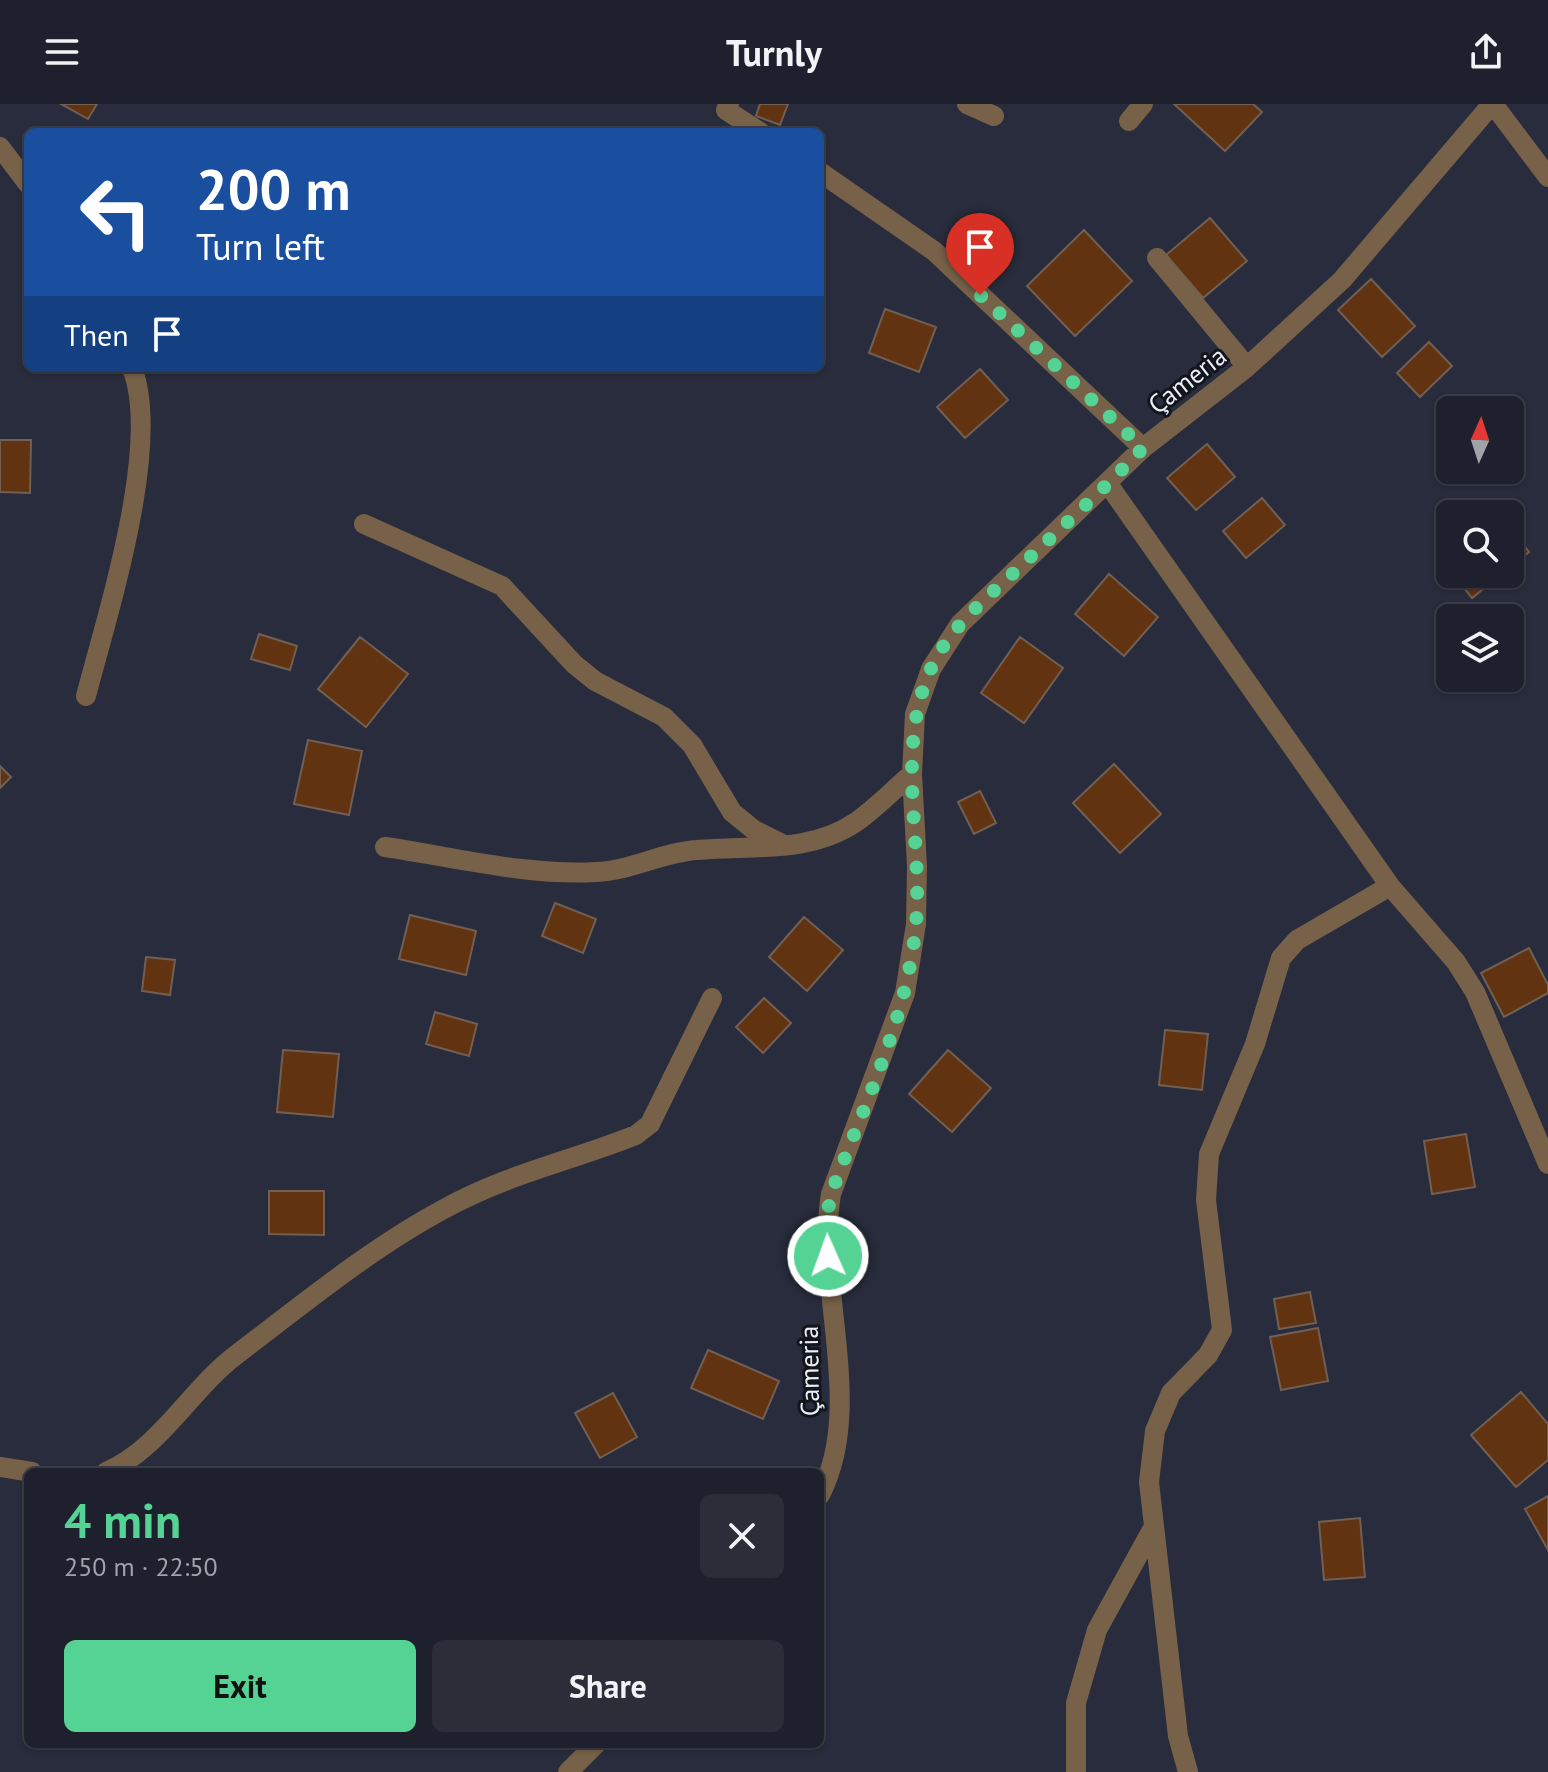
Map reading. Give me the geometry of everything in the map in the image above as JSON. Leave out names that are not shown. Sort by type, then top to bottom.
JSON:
[{"type":"street","points":[[967,104],[994,116]]},
{"type":"street","points":[[1129,121],[1143,104]]},
{"type":"street","points":[[1493,104],[1548,177]]},
{"type":"street","name":"Çameria","points":[[824,1486],[837,1426],[839,1372],[825,1227],[831,1194],[905,993],[916,924],[917,866],[912,774],[915,714],[931,669],[960,624],[1143,448],[1247,367],[1342,280],[1493,104]]},
{"type":"street","points":[[724,106],[754,128]]},
{"type":"street","points":[[0,147],[24,179]]},
{"type":"street","points":[[824,175],[934,251],[1143,448]]},
{"type":"street","points":[[1157,258],[1247,367]]},
{"type":"street","points":[[86,696],[126,543],[141,430],[133,372]]},
{"type":"street","points":[[1108,484],[1390,886],[1456,962],[1475,992],[1548,1164]]},
{"type":"street","points":[[364,524],[502,586],[574,664],[595,681],[664,717],[692,745],[732,812],[754,830],[786,847]]},
{"type":"street","points":[[385,847],[577,872],[601,872],[666,854],[786,847],[821,840],[856,822],[912,774]]},
{"type":"street","points":[[1188,1772],[1178,1736],[1149,1482],[1155,1431],[1171,1393],[1208,1355],[1222,1330],[1206,1200],[1209,1154],[1255,1044],[1281,958],[1297,940],[1390,886]]},
{"type":"street","points":[[114,1468],[129,1461],[232,1358],[399,1236],[444,1209],[504,1180],[636,1135],[650,1124],[712,998]]},
{"type":"street","points":[[0,1467],[24,1471]]},
{"type":"street","points":[[1076,1772],[1076,1703],[1097,1630],[1153,1528]]},
{"type":"street","points":[[568,1772],[592,1748]]},
{"type":"building","points":[[61,104],[97,104],[88,119]]},
{"type":"building","points":[[760,104],[788,104],[780,125],[756,116]]},
{"type":"building","points":[[1174,104],[1253,104],[1262,112],[1225,151]]},
{"type":"building","points":[[1210,218],[1247,261],[1203,298],[1166,255]]},
{"type":"building","points":[[1084,230],[1132,281],[1075,336],[1027,286]]},
{"type":"building","points":[[1371,279],[1415,326],[1382,357],[1338,310]]},
{"type":"building","points":[[885,309],[936,327],[919,372],[869,353]]},
{"type":"building","points":[[1429,342],[1452,366],[1420,397],[1397,373]]},
{"type":"building","points":[[980,369],[1008,400],[965,438],[937,407]]},
{"type":"building","points":[[0,440],[31,440],[30,493],[0,492]]},
{"type":"building","points":[[1207,444],[1235,477],[1196,510],[1167,478]]},
{"type":"building","points":[[1262,498],[1285,525],[1246,558],[1223,531]]},
{"type":"building","points":[[1109,574],[1158,617],[1124,656],[1075,614]]},
{"type":"building","points":[[1464,588],[1484,588],[1472,598]]},
{"type":"building","points":[[259,634],[297,646],[290,670],[251,659]]},
{"type":"building","points":[[360,637],[408,674],[366,727],[318,689]]},
{"type":"building","points":[[1020,637],[1063,668],[1024,723],[981,693]]},
{"type":"building","points":[[308,740],[362,751],[349,815],[294,804]]},
{"type":"building","points":[[1114,764],[1161,814],[1120,853],[1073,803]]},
{"type":"building","points":[[0,766],[11,777],[0,788]]},
{"type":"building","points":[[980,791],[996,823],[974,834],[958,802]]},
{"type":"building","points":[[555,903],[596,919],[583,953],[542,936]]},
{"type":"building","points":[[410,915],[476,931],[466,975],[399,959]]},
{"type":"building","points":[[804,917],[843,950],[807,991],[769,957]]},
{"type":"building","points":[[1529,948],[1548,985],[1548,993],[1504,1017],[1481,973]]},
{"type":"building","points":[[146,957],[175,960],[170,995],[142,991]]},
{"type":"building","points":[[764,998],[791,1023],[763,1053],[736,1027]]},
{"type":"building","points":[[435,1012],[477,1024],[469,1056],[426,1044]]},
{"type":"building","points":[[1165,1030],[1208,1034],[1202,1090],[1159,1085]]},
{"type":"building","points":[[283,1050],[339,1054],[333,1117],[277,1112]]},
{"type":"building","points":[[948,1050],[991,1088],[952,1132],[909,1094]]},
{"type":"building","points":[[1466,1134],[1475,1187],[1432,1194],[1424,1141]]},
{"type":"building","points":[[269,1191],[324,1191],[324,1235],[269,1234]]},
{"type":"building","points":[[1310,1292],[1316,1323],[1279,1329],[1274,1299]]},
{"type":"building","points":[[1318,1328],[1328,1381],[1281,1390],[1270,1337]]},
{"type":"building","points":[[708,1350],[779,1381],[763,1419],[691,1388]]},
{"type":"building","points":[[1521,1392],[1548,1424],[1548,1460],[1516,1487],[1471,1435]]},
{"type":"building","points":[[613,1393],[637,1437],[600,1458],[575,1413]]},
{"type":"building","points":[[1548,1496],[1548,1550],[1525,1509]]},
{"type":"building","points":[[1360,1518],[1365,1577],[1324,1580],[1319,1522]]},
{"type":"route","points":[[828,1256],[825,1227],[831,1194],[905,993],[916,924],[917,866],[912,774],[915,714],[931,669],[960,624],[1143,448],[980,295]]}]
